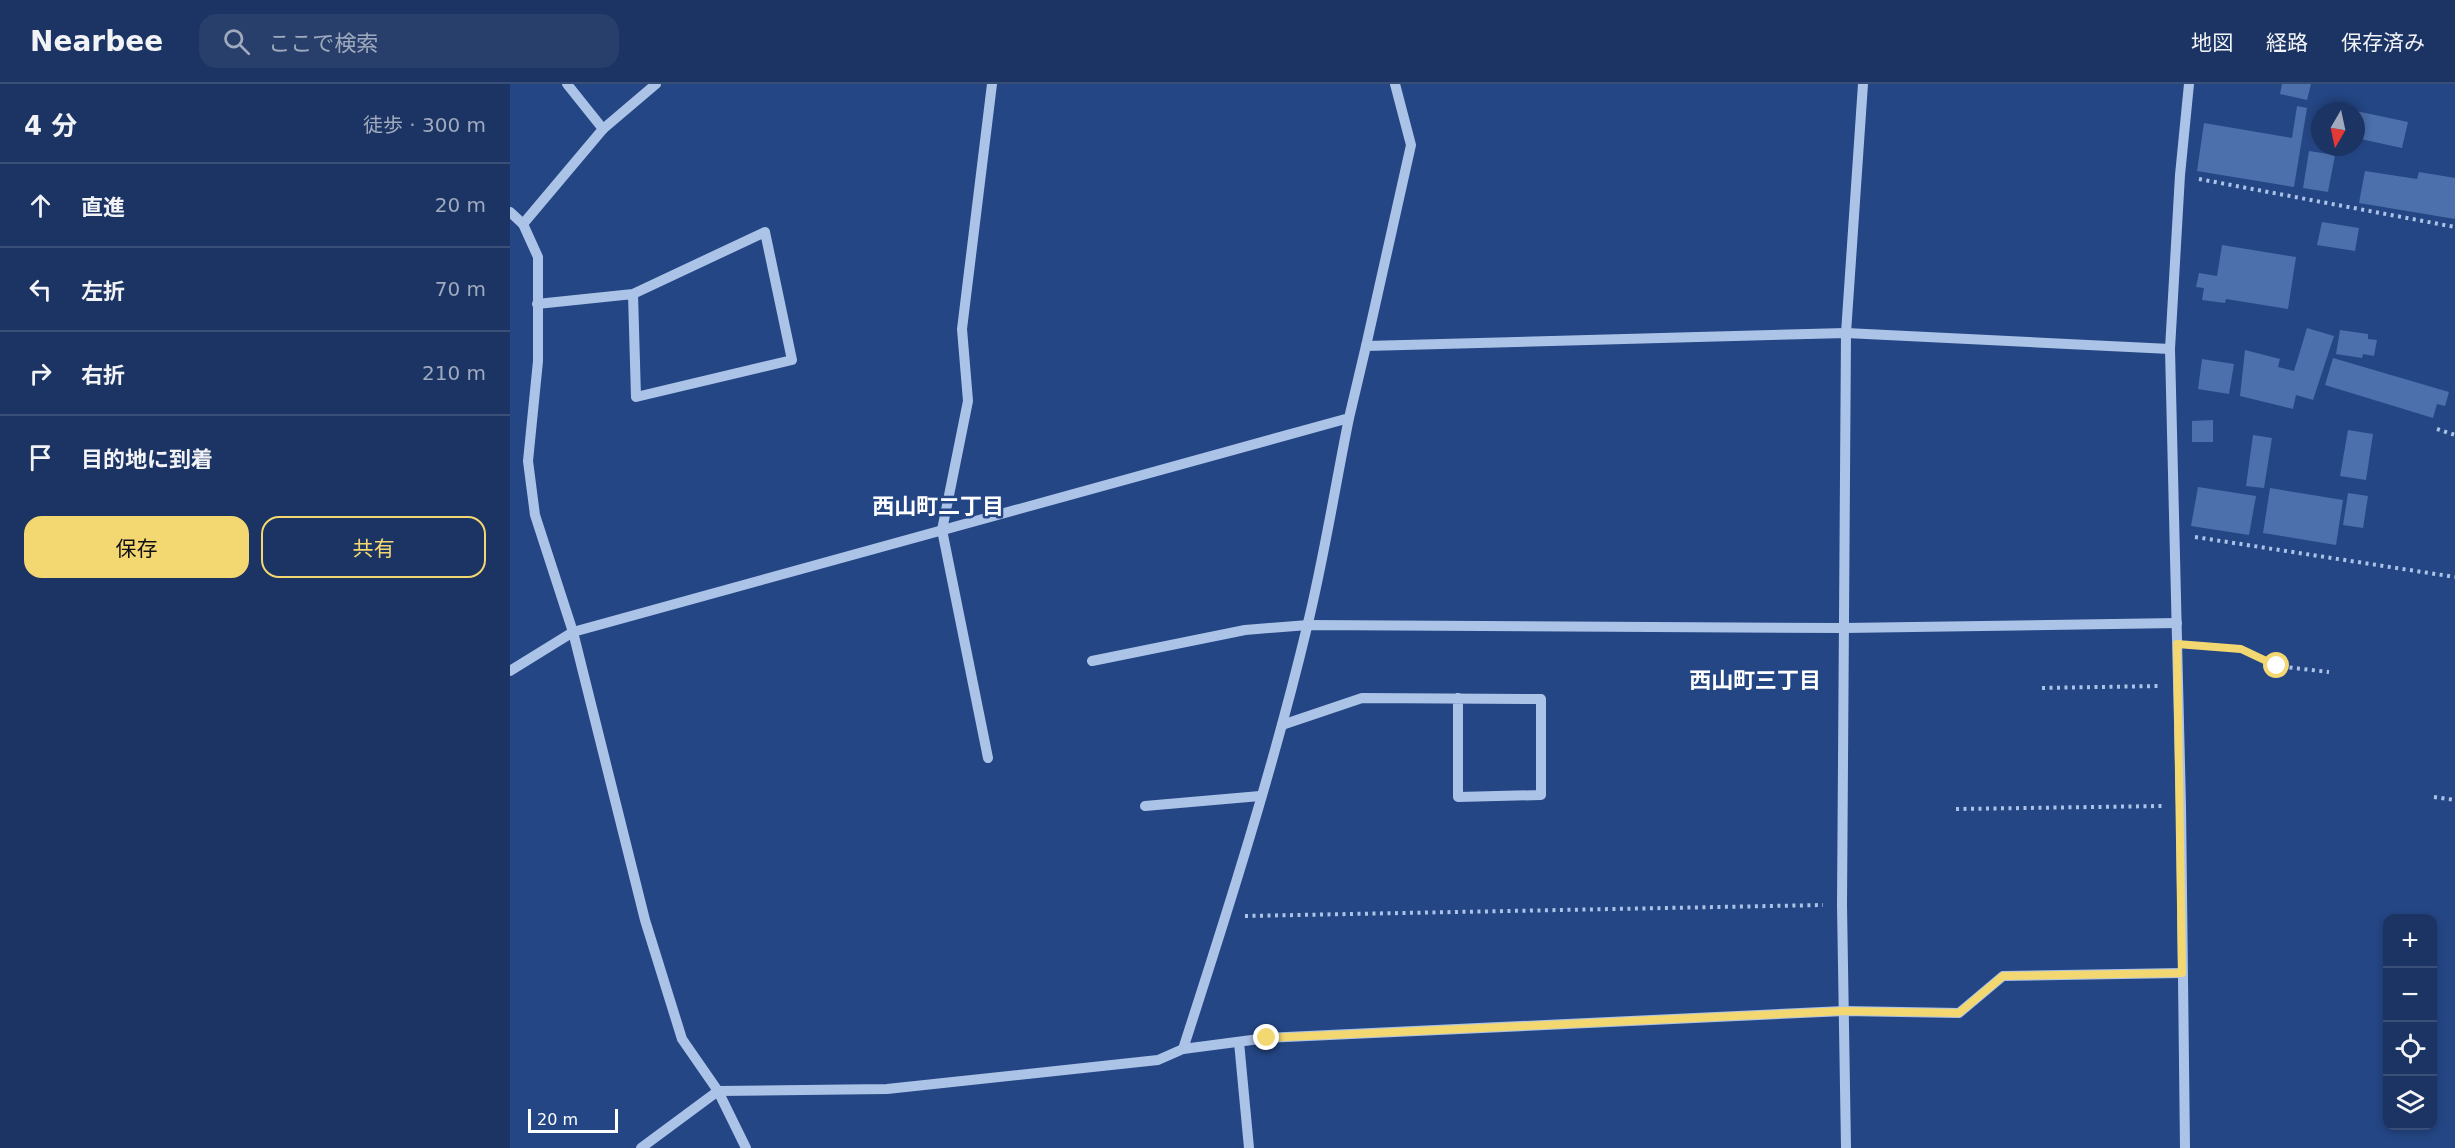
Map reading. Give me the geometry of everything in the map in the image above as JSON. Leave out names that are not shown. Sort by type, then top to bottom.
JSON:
[{"type":"street","points":[[567,84],[603,129]]},
{"type":"street","points":[[523,224],[603,129],[656,84]]},
{"type":"street","points":[[988,758],[942,530],[968,401],[962,329],[992,84]]},
{"type":"street","points":[[1183,1049],[1226,916],[1308,625],[1348,418],[1411,145],[1395,84]]},
{"type":"street","points":[[1846,1148],[1842,905],[1846,333],[1863,84]]},
{"type":"street","points":[[2185,1148],[2181,806],[2170,349],[2180,175],[2189,84]]},
{"type":"street","points":[[510,212],[523,224],[538,257],[538,362],[528,462],[535,515],[573,632],[645,920],[682,1039],[718,1091],[747,1148]]},
{"type":"street","points":[[537,304],[633,294],[765,232],[792,360],[636,397],[633,294]]},
{"type":"street","points":[[1366,346],[1846,333],[2170,349]]},
{"type":"street","points":[[510,671],[573,632],[1348,418]]},
{"type":"street","points":[[1092,661],[1245,630],[1308,625],[1844,628],[2177,623]]},
{"type":"street","points":[[1281,725],[1362,698],[1458,698],[1541,699],[1541,795],[1458,797],[1458,698]]},
{"type":"street","points":[[1145,806],[1260,796]]},
{"type":"street","points":[[641,1148],[718,1091],[887,1089],[1158,1060],[1183,1049],[1290,1037],[1844,1011],[1959,1013],[2003,976],[2182,973]]},
{"type":"street","points":[[1239,1042],[1249,1148]]},
{"type":"path","points":[[2180,175],[2455,226]]},
{"type":"path","points":[[2438,429],[2455,435]]},
{"type":"path","points":[[2175,534],[2455,576]]},
{"type":"path","points":[[2177,644],[2241,649],[2277,666],[2329,672]]},
{"type":"path","points":[[2042,688],[2178,685]]},
{"type":"path","points":[[2434,797],[2455,800]]},
{"type":"path","points":[[1956,809],[2181,806]]},
{"type":"path","points":[[1226,916],[1842,905]]},
{"type":"building","points":[[2282,84],[2311,84],[2307,100],[2280,94]]},
{"type":"building","points":[[2297,106],[2307,108],[2294,187],[2197,171],[2204,123],[2292,138]]},
{"type":"building","points":[[2365,113],[2408,122],[2402,148],[2365,140]]},
{"type":"building","points":[[2309,151],[2311,156],[2335,156],[2328,192],[2303,188]]},
{"type":"building","points":[[2365,171],[2417,179],[2419,172],[2455,178],[2455,219],[2359,203]]},
{"type":"building","points":[[2322,222],[2359,228],[2355,251],[2317,245]]},
{"type":"building","points":[[2222,245],[2296,257],[2288,309],[2226,299],[2225,303],[2202,300],[2204,288],[2196,287],[2199,273],[2217,276]]},
{"type":"building","points":[[2307,328],[2334,336],[2313,400],[2296,395],[2293,409],[2240,396],[2245,350],[2280,359],[2278,367],[2294,371]]},
{"type":"building","points":[[2340,330],[2368,334],[2368,339],[2377,340],[2374,356],[2363,354],[2362,358],[2336,354]]},
{"type":"building","points":[[2333,358],[2449,392],[2445,406],[2437,404],[2433,418],[2325,385]]},
{"type":"building","points":[[2202,359],[2234,364],[2229,394],[2198,389]]},
{"type":"building","points":[[2213,420],[2213,442],[2192,442],[2192,421]]},
{"type":"building","points":[[2348,430],[2373,434],[2366,480],[2340,476]]},
{"type":"building","points":[[2253,435],[2272,438],[2264,488],[2246,486]]},
{"type":"building","points":[[2198,487],[2256,496],[2249,535],[2191,526]]},
{"type":"building","points":[[2270,488],[2343,500],[2336,545],[2263,533]]},
{"type":"building","points":[[2348,493],[2368,496],[2363,528],[2343,525]]},
{"type":"district","name":"西山町二丁目","points":[[938,506]]},
{"type":"district","name":"西山町三丁目","points":[[1755,680]]},
{"type":"route","points":[[1267,1038],[1844,1011],[1959,1013],[2003,976],[2182,973],[2177,644],[2241,649],[2277,666]]}]
